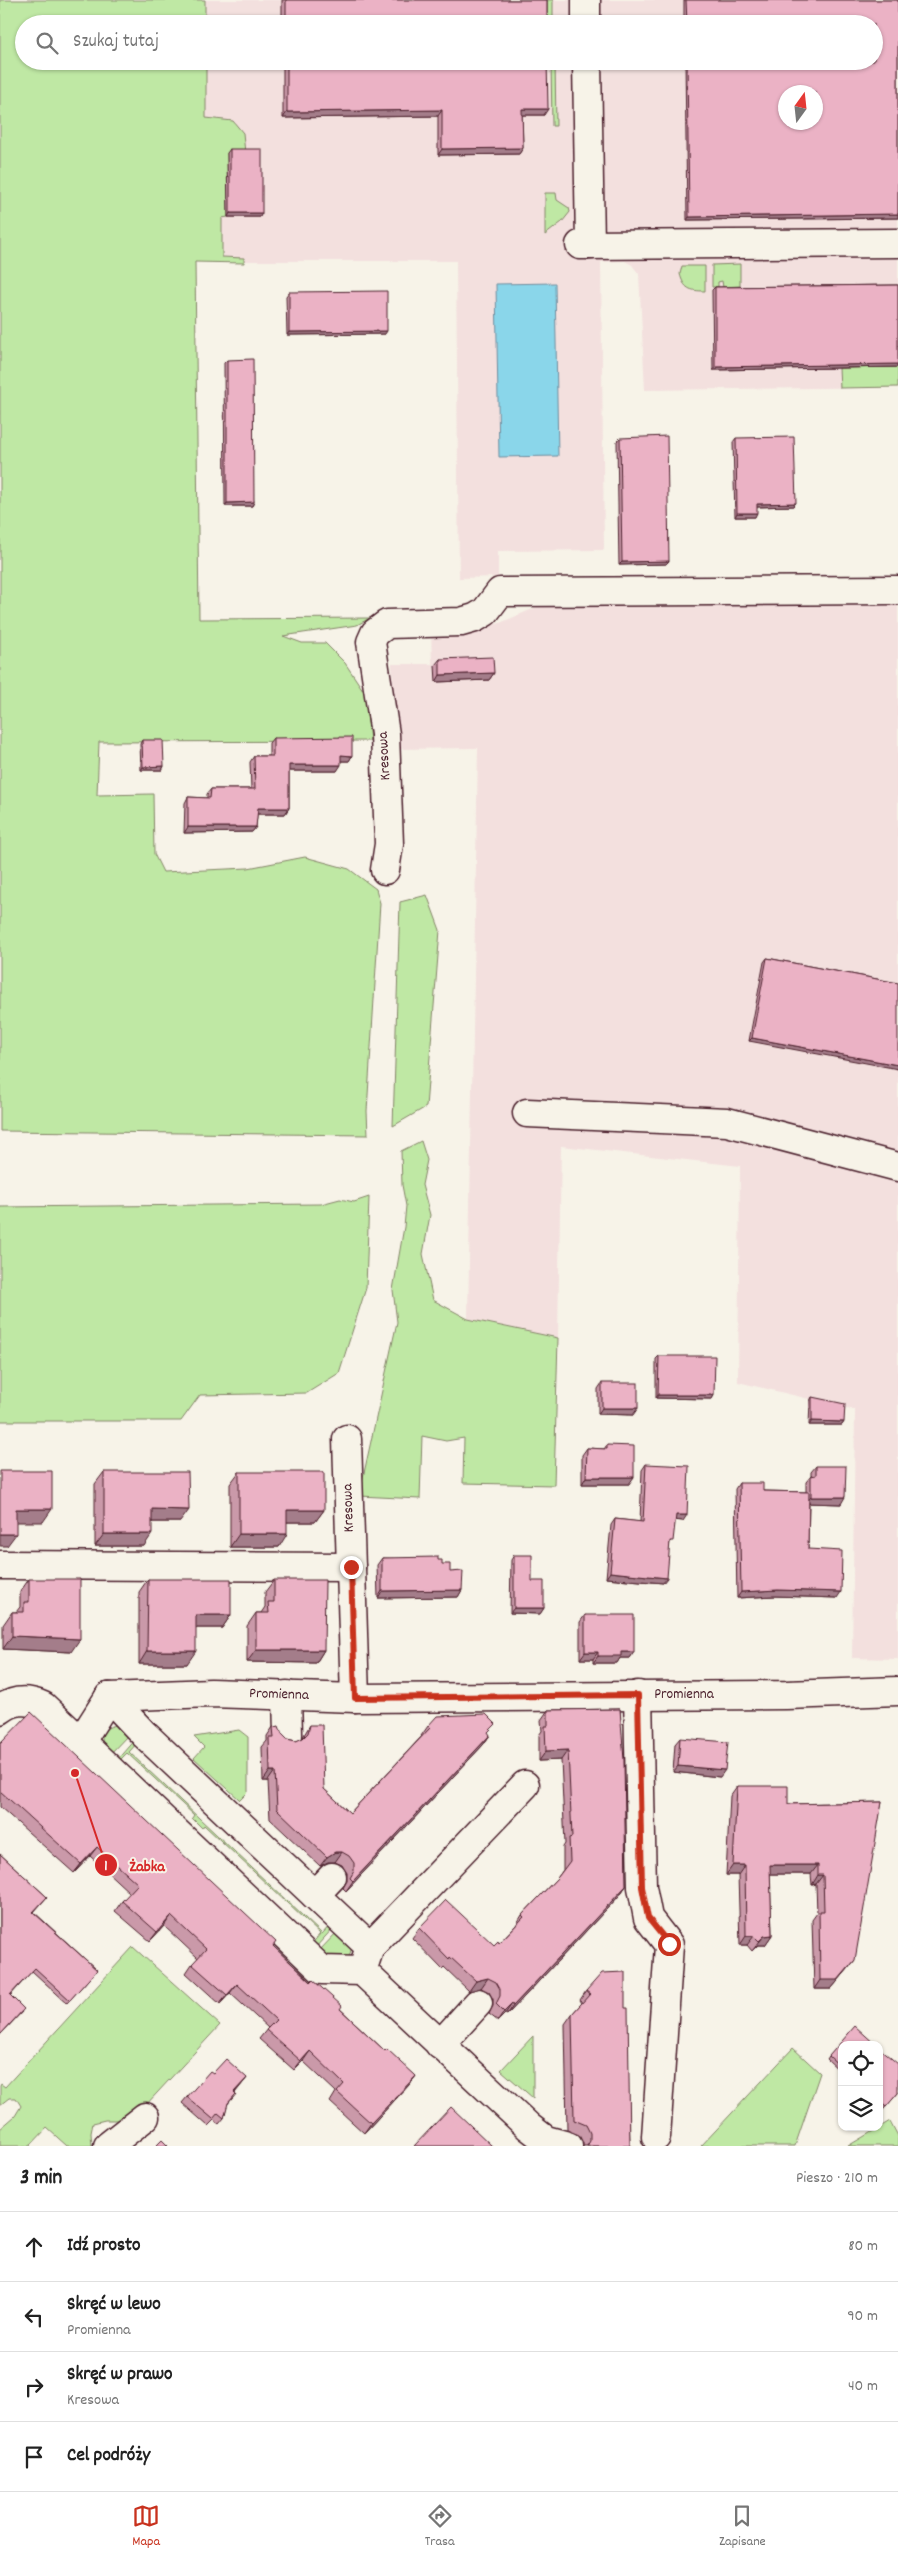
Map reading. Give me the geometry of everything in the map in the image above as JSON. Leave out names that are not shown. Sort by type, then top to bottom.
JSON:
[{"type":"street","points":[[586,0],[586,15]]},
{"type":"street","points":[[586,70],[585,245],[686,246],[898,243]]},
{"type":"street","name":"Kresowa","points":[[385,870],[389,844],[385,734],[371,642],[375,633],[387,624],[461,622],[476,618],[485,612],[500,592],[898,590]]},
{"type":"street","points":[[527,1113],[727,1122],[898,1167]]},
{"type":"street","name":"Kresowa","points":[[347,1439],[355,1698]]},
{"type":"street","points":[[0,1565],[351,1567]]},
{"type":"street","name":"Promienna","points":[[109,1697],[211,1693],[287,1694],[355,1698],[786,1695],[898,1691]]},
{"type":"street","points":[[287,1694],[288,1736]]},
{"type":"street","points":[[638,1695],[642,1887],[648,1918],[669,1944],[656,2137]]},
{"type":"street","points":[[81,1741],[109,1697],[144,1734],[324,1886],[366,1959],[440,2045],[546,2140],[568,2146]]},
{"type":"street","points":[[0,1710],[14,1702],[29,1701],[51,1712],[322,1970],[366,1959],[525,1785]]},
{"type":"street","points":[[440,2045],[478,2003]]},
{"type":"street","points":[[108,2146],[145,2117]]},
{"type":"shaded area","points":[[193,0],[898,0],[898,387],[645,390],[639,274],[632,265],[625,261],[601,262],[604,550],[498,551],[498,577],[459,578],[456,261],[196,261],[194,70],[883,70],[883,15],[193,15]]},
{"type":"shaded area","points":[[898,600],[898,1659],[852,1658],[855,1410],[738,1382],[740,1166],[561,1146],[558,1338],[468,1319],[478,748],[394,749],[392,664],[432,664],[431,631],[469,630],[500,623],[546,603]]},
{"type":"green space","points":[[0,0],[205,0],[205,15],[15,15],[15,70],[206,70],[206,118],[233,121],[243,133],[245,153],[227,153],[228,217],[222,218],[222,257],[244,258],[244,263],[195,262],[199,619],[370,618],[357,625],[283,636],[302,643],[325,643],[345,663],[365,693],[370,741],[99,742],[97,795],[153,794],[154,854],[163,872],[248,868],[305,857],[349,869],[376,889],[380,903],[367,1111],[368,1135],[0,1131]]},
{"type":"green space","points":[[542,0],[553,0],[553,15],[543,15]]},
{"type":"green space","points":[[551,70],[555,70],[556,126],[552,126]]},
{"type":"green space","points":[[545,193],[556,193],[557,200],[569,208],[570,212],[562,222],[545,235]]},
{"type":"green space","points":[[740,264],[740,286],[723,287],[722,281],[718,282],[718,287],[712,287],[712,265]]},
{"type":"green space","points":[[682,266],[705,266],[705,291],[692,290],[683,283],[680,274]]},
{"type":"green space","points":[[898,367],[898,387],[840,388],[839,368]]},
{"type":"green space","points":[[427,895],[440,930],[426,1107],[393,1126],[400,902]]},
{"type":"green space","points":[[421,1141],[427,1160],[422,1185],[430,1215],[423,1254],[433,1300],[468,1319],[558,1338],[554,1485],[463,1483],[464,1438],[446,1441],[422,1436],[420,1499],[359,1496],[397,1322],[393,1290],[406,1206],[402,1185],[401,1151]]},
{"type":"green space","points":[[369,1197],[366,1288],[339,1373],[307,1393],[200,1395],[181,1421],[0,1421],[0,1207],[321,1204],[340,1199],[354,1202]]},
{"type":"green space","points":[[117,1725],[130,1733],[109,1755],[102,1741],[103,1732]]},
{"type":"green space","points":[[239,1730],[248,1737],[248,1792],[240,1800],[194,1758],[204,1747],[194,1737]]},
{"type":"green space","points":[[136,1738],[139,1741],[129,1752],[322,1934],[333,1922],[336,1925],[314,1949],[310,1946],[320,1934],[204,1825],[202,1828],[192,1818],[194,1815],[127,1753],[117,1763],[116,1761]]},
{"type":"green space","points":[[340,1929],[352,1947],[349,1957],[339,1963],[318,1952]]},
{"type":"green space","points":[[133,1947],[220,2025],[132,2120],[105,2120],[93,2123],[91,2133],[92,2146],[67,2146],[47,2128],[30,2146],[0,2146],[0,2129],[15,2116],[21,2106],[16,2098],[9,2098],[0,2105],[1,2084],[5,2087]]},
{"type":"green space","points":[[533,2036],[533,2098],[501,2070]]},
{"type":"green space","points":[[793,2048],[820,2073],[795,2146],[701,2146]]},
{"type":"green space","points":[[890,2121],[898,2136],[898,2146],[848,2146],[873,2131],[883,2131],[883,2125]]},
{"type":"water","points":[[555,283],[558,456],[499,457],[496,284]]},
{"type":"building","points":[[286,0],[547,0],[547,15],[286,15]]},
{"type":"building","points":[[686,0],[898,0],[898,214],[689,217],[687,70],[883,70],[883,15],[687,15]]},
{"type":"building","points":[[287,70],[547,70],[548,109],[522,109],[523,148],[442,149],[442,110],[287,112]]},
{"type":"building","points":[[230,149],[262,149],[262,213],[230,213]]},
{"type":"building","points":[[898,285],[898,364],[715,367],[715,287]]},
{"type":"building","points":[[387,291],[387,331],[289,332],[289,292]]},
{"type":"building","points":[[253,359],[254,502],[227,503],[227,360]]},
{"type":"building","points":[[667,436],[669,561],[622,562],[620,438]]},
{"type":"building","points":[[794,437],[796,503],[757,504],[757,513],[737,513],[736,438]]},
{"type":"building","points":[[493,657],[494,673],[440,675],[440,659]]},
{"type":"building","points":[[352,737],[352,756],[341,755],[341,765],[289,765],[289,808],[258,808],[256,827],[188,827],[188,797],[210,798],[211,789],[255,789],[254,756],[273,756],[273,738]]},
{"type":"building","points":[[142,740],[163,740],[164,766],[143,767]]},
{"type":"building","points":[[767,958],[898,983],[898,1065],[752,1038]]},
{"type":"building","points":[[659,1356],[715,1356],[714,1395],[658,1395]]},
{"type":"building","points":[[602,1383],[638,1383],[638,1408],[602,1408]]},
{"type":"building","points":[[812,1397],[845,1404],[844,1422],[812,1421]]},
{"type":"building","points":[[607,1445],[634,1446],[634,1477],[586,1477],[587,1448],[607,1449]]},
{"type":"building","points":[[646,1464],[689,1466],[687,1515],[676,1515],[673,1541],[670,1541],[667,1578],[610,1572],[615,1519],[643,1522]]},
{"type":"building","points":[[816,1466],[846,1466],[845,1497],[811,1497],[811,1476],[816,1475]]},
{"type":"building","points":[[0,1471],[52,1471],[52,1509],[16,1509],[16,1534],[0,1534]]},
{"type":"building","points":[[104,1472],[188,1472],[189,1510],[152,1509],[152,1534],[104,1534]]},
{"type":"building","points":[[239,1472],[324,1472],[324,1510],[287,1510],[287,1534],[239,1534]]},
{"type":"building","points":[[739,1483],[763,1483],[763,1491],[809,1492],[808,1549],[842,1551],[841,1592],[778,1590],[741,1592]]},
{"type":"building","points":[[514,1555],[532,1555],[532,1581],[544,1581],[544,1608],[514,1608]]},
{"type":"building","points":[[438,1557],[438,1560],[442,1560],[442,1564],[450,1564],[450,1572],[463,1571],[462,1590],[382,1591],[382,1558]]},
{"type":"building","points":[[29,1579],[80,1579],[80,1639],[12,1636],[12,1612],[24,1612],[24,1602],[29,1602]]},
{"type":"building","points":[[148,1579],[231,1579],[231,1615],[196,1615],[196,1651],[147,1651]]},
{"type":"building","points":[[274,1580],[325,1580],[324,1650],[256,1650],[256,1613],[269,1613],[268,1602],[274,1602]]},
{"type":"building","points":[[585,1615],[634,1615],[634,1652],[621,1652],[621,1656],[598,1656],[598,1652],[585,1652]]},
{"type":"building","points":[[620,1709],[624,1760],[626,1886],[513,2006],[512,2004],[504,2012],[496,2004],[500,1996],[500,1989],[496,1982],[488,1978],[476,1981],[450,1957],[449,1959],[419,1928],[446,1900],[494,1945],[498,1941],[499,1943],[524,1917],[522,1915],[558,1877],[570,1861],[569,1838],[572,1837],[568,1750],[546,1751],[545,1726],[548,1726],[548,1710]]},
{"type":"building","points":[[31,1712],[276,1942],[273,1946],[311,1982],[313,1980],[342,2006],[340,2009],[385,2051],[387,2049],[416,2076],[371,2123],[337,2092],[344,2084],[310,2051],[301,2061],[266,2030],[276,2020],[237,1984],[227,1995],[192,1964],[206,1949],[171,1916],[157,1932],[122,1901],[138,1884],[97,1847],[81,1864],[0,1791],[0,1744]]},
{"type":"building","points":[[486,1714],[496,1724],[488,1732],[490,1735],[353,1881],[350,1878],[354,1871],[354,1863],[349,1856],[342,1852],[335,1852],[327,1857],[277,1809],[275,1771],[270,1771],[269,1738],[274,1738],[273,1727],[279,1726],[282,1734],[287,1739],[296,1741],[308,1733],[310,1725],[322,1725],[324,1789],[350,1813],[430,1728],[428,1726],[437,1716]]},
{"type":"building","points":[[680,1738],[728,1742],[725,1770],[678,1766]]},
{"type":"building","points":[[737,1786],[788,1786],[788,1804],[882,1802],[855,1960],[838,1980],[820,1980],[819,1911],[824,1911],[823,1875],[818,1875],[818,1865],[770,1865],[772,1935],[764,1936],[759,1941],[754,1936],[746,1936],[745,1865],[733,1865]]},
{"type":"building","points":[[0,1854],[47,1897],[33,1912],[97,1970],[70,2000],[35,1968],[10,1995],[24,2009],[0,2035]]},
{"type":"building","points":[[625,1972],[625,2008],[628,2008],[630,2146],[587,2146],[590,2141],[590,2133],[586,2125],[574,2120],[572,2014],[590,1994],[586,1991],[602,1973]]},
{"type":"building","points":[[855,2026],[872,2041],[842,2041]]},
{"type":"building","points":[[838,2046],[838,2064],[829,2056]]},
{"type":"building","points":[[883,2051],[898,2064],[898,2093],[886,2107],[883,2104]]},
{"type":"building","points":[[226,2059],[247,2078],[234,2092],[236,2094],[228,2103],[224,2118],[218,2113],[213,2119],[187,2097],[210,2071],[213,2073]]},
{"type":"building","points":[[451,2107],[492,2146],[414,2146]]},
{"type":"building","points":[[162,2140],[168,2146],[156,2146]]},
{"type":"place","name":"Żabka","points":[[75,1773]]},
{"type":"route","points":[[351,1567],[355,1698],[638,1695],[642,1887],[648,1918],[669,1944]]}]
